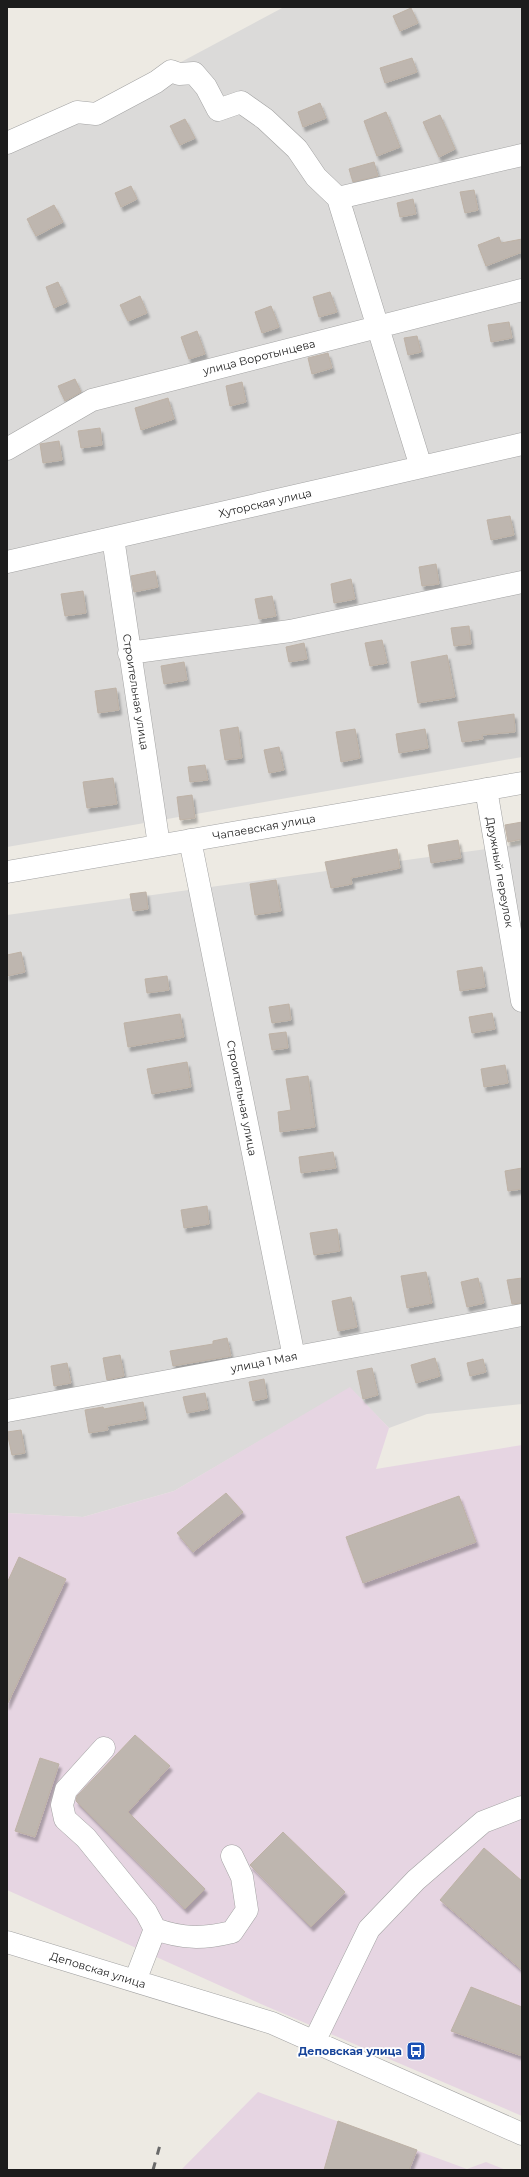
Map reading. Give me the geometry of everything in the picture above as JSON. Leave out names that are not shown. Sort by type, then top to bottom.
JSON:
[{"type":"street","points":[[7,143],[77,112],[96,114],[156,82],[171,71],[179,74],[194,73],[206,87],[218,110],[241,102],[265,119],[297,149],[316,177],[338,198],[421,467]]},
{"type":"street","points":[[338,198],[522,155]]},
{"type":"street","name":"улица Воротынцева","points":[[7,449],[92,400],[522,290]]},
{"type":"street","name":"Хуторская улица","points":[[7,562],[522,444]]},
{"type":"street","name":"Строительная улица","points":[[113,538],[159,845]]},
{"type":"street","points":[[129,652],[290,631],[522,582]]},
{"type":"street","name":"Чапаевская улица","points":[[7,872],[522,783]]},
{"type":"street","name":"Дружный переулок","points":[[486,789],[522,1001]]},
{"type":"street","name":"Строительная улица","points":[[190,840],[294,1357]]},
{"type":"street","name":"улица 1 Мая","points":[[7,1411],[522,1315]]},
{"type":"street","points":[[104,1748],[66,1790],[62,1805],[65,1819],[86,1838],[146,1912],[155,1929],[175,1936],[208,1938],[232,1932],[247,1910],[242,1877],[232,1856]]},
{"type":"street","points":[[314,2042],[369,1929],[416,1880],[483,1822],[522,1807]]},
{"type":"street","points":[[135,1981],[155,1929]]},
{"type":"street","name":"Деповская улица","points":[[7,1942],[272,2023],[522,2134]]},
{"type":"shaded area","points":[[284,7],[522,7],[522,757],[7,847],[7,155]]},
{"type":"shaded area","points":[[522,844],[522,1404],[427,1414],[389,1428],[350,1388],[174,1491],[83,1517],[7,1513],[7,915]]},
{"type":"shaded area","points":[[350,1387],[389,1428],[376,1469],[522,1445],[522,2116],[261,2004],[7,1890],[7,1513],[83,1517],[174,1491]]},
{"type":"shaded area","points":[[258,2092],[467,2169],[486,2162],[506,2170],[181,2170]]},
{"type":"building","points":[[411,8],[418,23],[400,31],[393,16]]},
{"type":"building","points":[[412,58],[417,72],[385,83],[380,68]]},
{"type":"building","points":[[320,103],[326,118],[303,127],[298,112]]},
{"type":"building","points":[[386,112],[400,147],[377,156],[364,121]]},
{"type":"building","points":[[440,115],[455,149],[439,157],[423,122]]},
{"type":"building","points":[[185,119],[195,138],[180,145],[170,126]]},
{"type":"building","points":[[374,162],[378,176],[353,182],[349,169]]},
{"type":"building","points":[[131,186],[137,199],[121,207],[115,193]]},
{"type":"building","points":[[474,190],[478,210],[465,213],[460,192]]},
{"type":"building","points":[[413,199],[416,214],[400,217],[397,203]]},
{"type":"building","points":[[54,205],[63,222],[36,236],[27,219]]},
{"type":"building","points":[[499,237],[501,243],[522,239],[522,252],[486,266],[478,245]]},
{"type":"building","points":[[58,282],[67,302],[54,308],[46,287]]},
{"type":"building","points":[[330,292],[337,312],[319,317],[313,297]]},
{"type":"building","points":[[140,296],[147,313],[128,321],[120,305]]},
{"type":"building","points":[[271,306],[279,327],[262,333],[255,312]]},
{"type":"building","points":[[509,322],[512,338],[491,342],[488,325]]},
{"type":"building","points":[[197,331],[205,354],[189,359],[181,337]]},
{"type":"building","points":[[417,336],[421,352],[408,355],[404,338]]},
{"type":"building","points":[[328,353],[332,368],[312,374],[308,358]]},
{"type":"building","points":[[75,379],[81,392],[65,401],[58,386]]},
{"type":"building","points":[[242,382],[246,402],[230,406],[226,386]]},
{"type":"building","points":[[168,398],[174,419],[141,430],[135,408]]},
{"type":"building","points":[[100,428],[102,445],[81,448],[78,431]]},
{"type":"building","points":[[59,441],[62,460],[43,463],[40,444]]},
{"type":"building","points":[[510,516],[514,535],[491,540],[487,520]]},
{"type":"building","points":[[436,564],[439,584],[422,586],[419,567]]},
{"type":"building","points":[[155,571],[158,587],[134,592],[131,576]]},
{"type":"building","points":[[351,579],[355,599],[334,603],[331,584]]},
{"type":"building","points":[[83,591],[86,613],[65,616],[61,594]]},
{"type":"building","points":[[272,596],[276,616],[259,619],[255,599]]},
{"type":"building","points":[[469,626],[471,644],[454,646],[451,628]]},
{"type":"building","points":[[382,640],[387,663],[370,666],[365,643]]},
{"type":"building","points":[[304,643],[307,659],[289,662],[286,647]]},
{"type":"building","points":[[447,655],[455,697],[418,703],[411,662]]},
{"type":"building","points":[[184,662],[187,680],[164,684],[161,666]]},
{"type":"building","points":[[116,688],[119,710],[98,713],[95,691]]},
{"type":"building","points":[[514,714],[515,732],[482,735],[483,739],[462,742],[458,722]]},
{"type":"building","points":[[238,727],[242,758],[225,760],[220,730]]},
{"type":"building","points":[[355,729],[360,758],[341,762],[336,732]]},
{"type":"building","points":[[425,729],[428,748],[399,753],[396,734]]},
{"type":"building","points":[[279,747],[284,770],[269,773],[264,750]]},
{"type":"building","points":[[205,765],[208,780],[190,782],[188,767]]},
{"type":"building","points":[[113,778],[117,804],[87,808],[83,782]]},
{"type":"building","points":[[192,795],[195,818],[180,820],[177,797]]},
{"type":"building","points":[[522,822],[522,839],[508,842],[505,825]]},
{"type":"building","points":[[458,840],[461,858],[431,863],[428,845]]},
{"type":"building","points":[[397,849],[400,868],[351,878],[352,884],[331,888],[325,862]]},
{"type":"building","points":[[276,880],[281,911],[255,915],[250,884]]},
{"type":"building","points":[[146,892],[148,909],[133,911],[130,894]]},
{"type":"building","points":[[21,952],[25,972],[7,976],[7,955]]},
{"type":"building","points":[[482,967],[485,987],[460,991],[457,971]]},
{"type":"building","points":[[167,976],[169,990],[147,993],[145,979]]},
{"type":"building","points":[[289,1004],[291,1020],[272,1023],[269,1007]]},
{"type":"building","points":[[492,1013],[495,1029],[472,1033],[469,1017]]},
{"type":"building","points":[[180,1014],[184,1037],[128,1047],[124,1023]]},
{"type":"building","points":[[286,1032],[288,1048],[272,1050],[269,1034]]},
{"type":"building","points":[[187,1062],[191,1087],[152,1094],[147,1069]]},
{"type":"building","points":[[505,1065],[508,1083],[484,1087],[481,1069]]},
{"type":"building","points":[[308,1076],[315,1127],[280,1132],[278,1112],[291,1110],[286,1079]]},
{"type":"building","points":[[333,1152],[336,1168],[301,1173],[299,1157]]},
{"type":"building","points":[[522,1168],[522,1189],[508,1191],[505,1171]]},
{"type":"building","points":[[207,1206],[209,1224],[184,1228],[181,1210]]},
{"type":"building","points":[[337,1229],[340,1251],[314,1255],[310,1233]]},
{"type":"building","points":[[426,1272],[432,1303],[407,1308],[401,1276]]},
{"type":"building","points":[[478,1278],[484,1303],[467,1307],[461,1282]]},
{"type":"building","points":[[522,1278],[522,1303],[512,1304],[507,1280]]},
{"type":"building","points":[[351,1297],[357,1327],[338,1331],[332,1301]]},
{"type":"building","points":[[227,1338],[231,1356],[173,1366],[170,1351],[213,1344],[213,1341]]},
{"type":"building","points":[[120,1355],[124,1376],[107,1380],[103,1358]]},
{"type":"building","points":[[435,1358],[440,1376],[416,1383],[411,1365]]},
{"type":"building","points":[[483,1359],[486,1372],[470,1376],[467,1363]]},
{"type":"building","points":[[67,1363],[71,1383],[54,1386],[51,1366]]},
{"type":"building","points":[[372,1368],[378,1395],[363,1399],[357,1371]]},
{"type":"building","points":[[264,1379],[267,1398],[253,1401],[249,1382]]},
{"type":"building","points":[[205,1393],[208,1409],[187,1413],[183,1397]]},
{"type":"building","points":[[143,1402],[146,1419],[107,1426],[108,1430],[89,1433],[85,1410],[103,1407],[104,1409]]},
{"type":"building","points":[[21,1430],[25,1453],[12,1455],[7,1432]]},
{"type":"building","points":[[226,1493],[243,1512],[193,1552],[177,1533]]},
{"type":"building","points":[[459,1496],[476,1542],[363,1583],[346,1537]]},
{"type":"building","points":[[19,1557],[66,1579],[7,1705],[7,1583]]},
{"type":"building","points":[[135,1735],[170,1766],[128,1812],[205,1889],[185,1909],[76,1801],[77,1796]]},
{"type":"building","points":[[40,1758],[59,1764],[35,1837],[15,1831]]},
{"type":"building","points":[[283,1832],[345,1892],[311,1927],[250,1865]]},
{"type":"building","points":[[484,1848],[522,1881],[522,1970],[440,1900]]},
{"type":"building","points":[[471,1987],[522,2007],[522,2056],[451,2031]]},
{"type":"building","points":[[338,2121],[417,2150],[409,2170],[324,2170]]},
{"type":"railway","points":[[153,2170],[160,2145]]},
{"type":"place","name":"Деповская улица","points":[[416,2051]]}]
